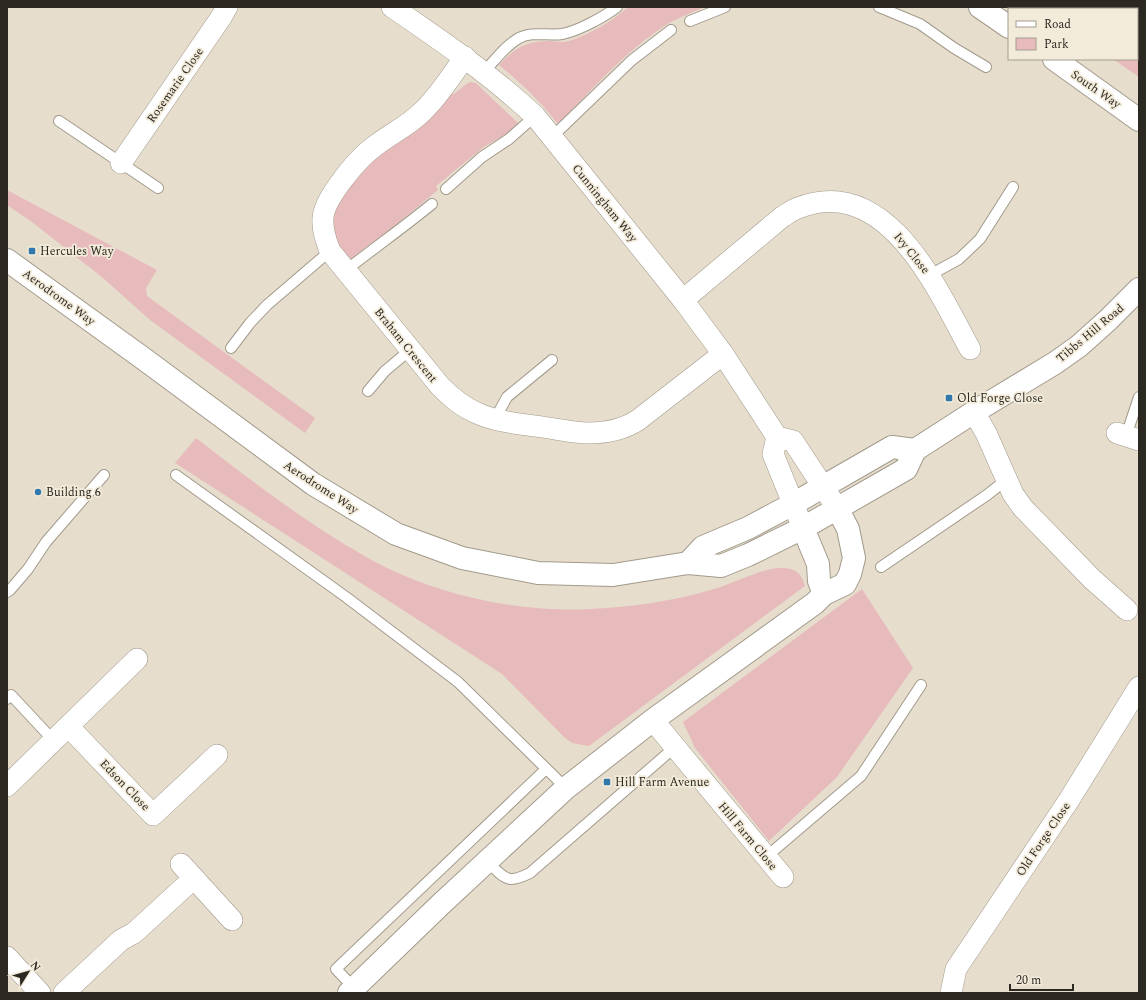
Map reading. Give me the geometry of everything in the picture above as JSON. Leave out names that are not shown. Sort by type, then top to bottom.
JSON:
[{"type":"street","name":"Rosemarie Close","points":[[121,163],[227,7]]},
{"type":"street","name":"Cunningham Way","points":[[392,7],[465,57],[511,94],[535,116],[683,300],[724,354],[777,437]]},
{"type":"street","points":[[980,7],[1008,26]]},
{"type":"street","name":"Braham Crescent","points":[[465,57],[443,88],[421,114],[360,158],[347,174],[325,207],[322,218],[326,240],[330,251],[440,386],[451,398],[477,414],[496,419],[588,433],[611,431],[626,428],[638,420],[724,354]]},
{"type":"street","name":"South Way","points":[[1055,60],[1139,120]]},
{"type":"street","name":"Ivy Close","points":[[683,300],[782,217],[797,208],[816,203],[836,202],[849,204],[867,211],[894,231],[907,243],[930,275],[970,349]]},
{"type":"street","name":"Aerodrome Way","points":[[7,260],[144,358],[313,484],[396,534],[462,558],[538,573],[613,575],[688,562],[721,566],[748,555],[802,528]]},
{"type":"street","name":"Tibbs Hill Road","points":[[915,450],[1055,363],[1079,346],[1139,289]]},
{"type":"street","points":[[974,412],[986,433],[1013,494],[1034,520],[1092,579],[1127,610]]},
{"type":"street","points":[[352,991],[440,905],[566,788],[653,720],[815,603],[824,594],[845,584],[850,574],[854,558],[848,529],[837,508],[793,441],[777,437],[773,454],[818,564],[819,581],[824,594]]},
{"type":"street","points":[[688,562],[704,547],[748,528],[892,447],[915,450],[906,469],[802,528]]},
{"type":"street","points":[[7,786],[62,734],[137,659]]},
{"type":"street","name":"Old Forge Close","points":[[951,993],[956,969],[1069,800],[1139,687]]},
{"type":"street","name":"Hill Farm Close","points":[[653,720],[783,877]]},
{"type":"street","name":"Edson Close","points":[[62,734],[153,815],[218,755]]},
{"type":"street","points":[[64,993],[121,940],[134,933],[188,871],[232,920]]},
{"type":"street","points":[[7,957],[40,993]]},
{"type":"lane","points":[[484,72],[502,51],[520,37],[531,34],[563,34],[596,20],[617,7]]},
{"type":"lane","points":[[690,21],[725,7]]},
{"type":"lane","points":[[879,7],[895,12],[920,24],[954,48],[986,67]]},
{"type":"lane","points":[[552,137],[632,60],[671,30]]},
{"type":"lane","points":[[446,189],[482,157],[509,139],[535,116]]},
{"type":"lane","points":[[59,121],[158,188]]},
{"type":"lane","points":[[930,275],[959,259],[980,239],[1013,186]]},
{"type":"lane","points":[[345,271],[432,204]]},
{"type":"lane","points":[[231,348],[250,323],[267,305],[330,251]]},
{"type":"lane","points":[[368,391],[385,371],[410,350]]},
{"type":"lane","points":[[496,419],[507,397],[552,360]]},
{"type":"lane","points":[[1127,436],[1139,397]]},
{"type":"lane","points":[[7,592],[28,569],[46,542],[104,475]]},
{"type":"lane","points":[[176,475],[346,597],[458,682],[566,788]]},
{"type":"lane","points":[[881,567],[987,496],[1006,480]]},
{"type":"lane","points":[[766,857],[861,776],[921,685]]},
{"type":"lane","points":[[7,699],[11,695],[62,734]]},
{"type":"lane","points":[[487,862],[506,878],[512,880],[518,879],[530,873],[675,748]]},
{"type":"lane","points":[[352,991],[336,969],[546,769]]},
{"type":"green space","points":[[628,7],[705,7],[669,23],[638,45],[610,70],[558,124],[530,93],[499,65],[520,47],[525,45],[547,41],[566,42],[585,35],[608,23]]},
{"type":"green space","points":[[1040,7],[1139,7],[1139,77],[1114,60],[1138,60],[1138,8]]},
{"type":"green space","points":[[470,82],[476,83],[519,124],[500,138],[485,146],[436,186],[438,190],[393,227],[349,260],[334,242],[332,215],[349,185],[364,165],[450,93],[454,94]]},
{"type":"green space","points":[[7,190],[157,270],[146,288],[147,296],[315,418],[305,433],[150,320],[103,278],[32,222],[7,205]]},
{"type":"green space","points":[[196,438],[287,506],[325,532],[370,559],[403,575],[429,585],[482,600],[509,605],[564,610],[622,607],[653,603],[699,593],[721,587],[748,576],[774,568],[794,570],[800,575],[805,586],[589,746],[572,743],[564,737],[502,674],[175,463]]},
{"type":"green space","points":[[862,589],[913,668],[837,777],[769,841],[695,748],[683,722]]},
{"type":"place","name":"Hercules Way","points":[[32,251]]},
{"type":"place","name":"Old Forge Close","points":[[949,398]]},
{"type":"place","name":"Building 6","points":[[38,492]]},
{"type":"place","name":"Hill Farm Avenue","points":[[607,782]]}]
